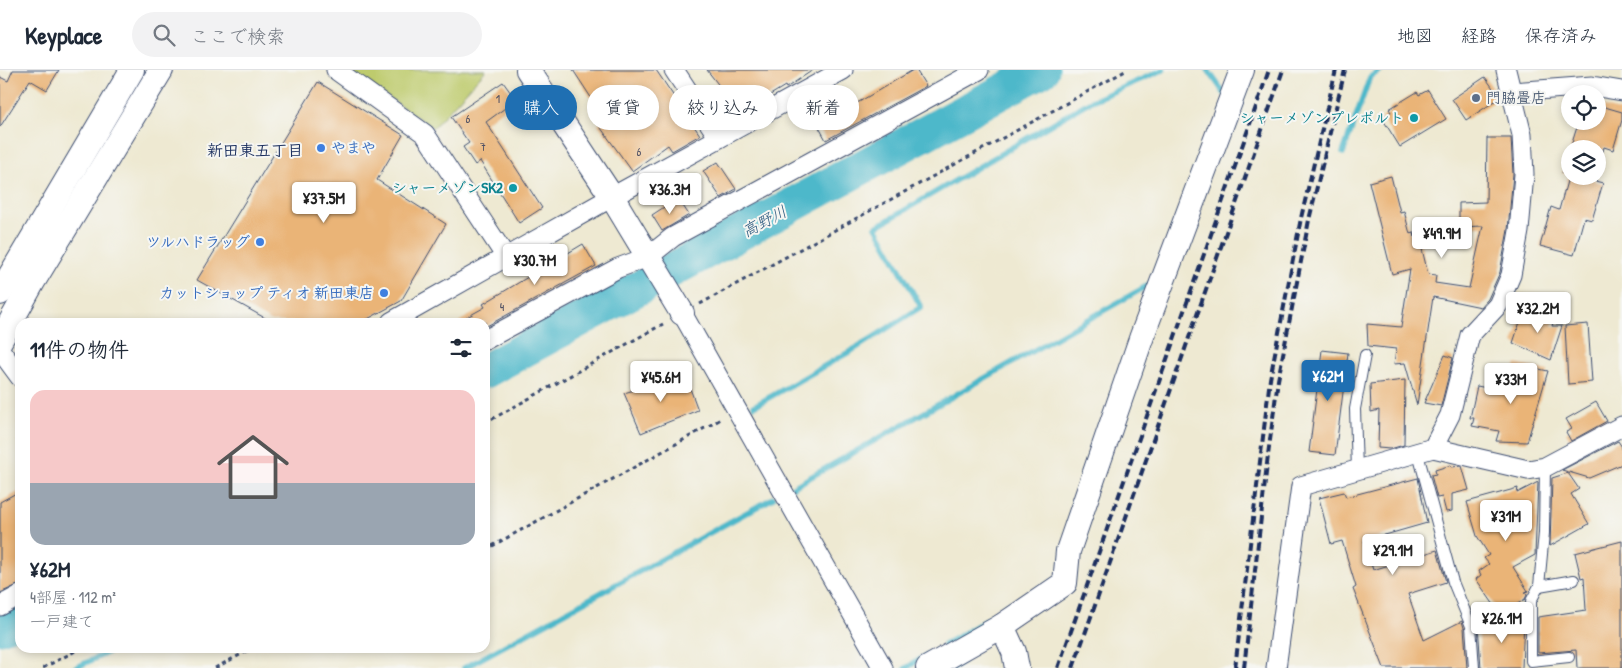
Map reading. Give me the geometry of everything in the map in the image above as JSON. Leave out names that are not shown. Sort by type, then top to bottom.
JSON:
[{"type":"street","points":[[0,293],[132,70]]},
{"type":"street","points":[[0,341],[39,272],[161,70]]},
{"type":"street","points":[[336,70],[425,134],[506,257]]},
{"type":"street","points":[[528,70],[612,197],[681,311],[883,668]]},
{"type":"street","points":[[674,70],[719,138]]},
{"type":"street","points":[[398,318],[719,138],[818,76],[843,70]]},
{"type":"street","points":[[490,337],[618,268],[650,260],[673,236],[979,70]]},
{"type":"street","points":[[928,668],[1002,626],[1065,583],[1068,551],[1080,513],[1142,336],[1242,70]]},
{"type":"street","points":[[1426,451],[1450,415],[1470,335],[1498,305],[1511,275],[1519,230],[1524,174],[1522,136],[1506,70]]},
{"type":"street","points":[[1511,92],[1592,86],[1622,91]]},
{"type":"street","points":[[0,350],[15,371]]},
{"type":"street","points":[[1276,668],[1301,486],[1426,451],[1528,470],[1545,467],[1622,426]]},
{"type":"street","points":[[0,606],[15,598]]},
{"type":"street","points":[[1002,626],[1014,652],[1017,668]]},
{"type":"lane","points":[[1357,470],[1355,409],[1365,355]]},
{"type":"lane","points":[[1426,451],[1453,582],[1471,626],[1474,668]]},
{"type":"lane","points":[[1545,467],[1544,533],[1539,586],[1531,601],[1531,664],[1569,657]]},
{"type":"lane","points":[[1539,586],[1574,580]]},
{"type":"path","points":[[490,420],[681,311],[1127,70]]},
{"type":"path","points":[[490,547],[737,410]]},
{"type":"path","points":[[43,668],[72,653]]},
{"type":"path","points":[[215,668],[244,653]]},
{"type":"green space","points":[[348,70],[486,70],[433,128]]},
{"type":"building","points":[[13,70],[59,70],[47,90],[30,80],[0,127],[0,77],[8,81]]},
{"type":"building","points":[[573,70],[656,70],[669,89],[669,130],[697,130],[700,135],[672,151],[668,145],[632,171],[602,130],[659,130],[659,85],[587,85],[587,91]]},
{"type":"building","points":[[707,70],[813,70],[790,85],[787,85],[786,88],[785,86],[777,91],[777,85],[719,85]]},
{"type":"building","points":[[913,70],[916,70],[926,86],[859,122],[859,102]]},
{"type":"building","name":"門脇畳店","points":[[1485,77],[1500,98],[1466,120],[1452,99]]},
{"type":"building","points":[[318,82],[403,135],[377,180],[446,224],[401,301],[369,318],[265,318],[197,280]]},
{"type":"building","points":[[503,82],[505,85],[505,108],[486,122],[542,208],[519,223],[480,161],[475,165],[463,147],[469,143],[451,117]]},
{"type":"building","name":"シャーメゾンプレポルト","points":[[1428,90],[1446,119],[1400,147],[1382,118],[1391,112],[1389,109],[1417,92],[1419,95]]},
{"type":"building","points":[[1606,107],[1622,112],[1622,120],[1613,150],[1606,148],[1606,140],[1573,140],[1576,130],[1606,130]]},
{"type":"building","points":[[820,130],[845,130],[826,140]]},
{"type":"building","points":[[1487,138],[1511,138],[1513,174],[1508,230],[1500,272],[1488,299],[1481,307],[1433,297],[1417,405],[1405,363],[1394,364],[1396,349],[1368,346],[1367,324],[1401,327],[1410,269],[1392,274],[1369,182],[1391,176],[1400,212],[1404,211],[1410,234],[1414,233],[1415,237],[1417,228],[1428,274],[1436,275],[1435,283],[1469,288],[1483,226],[1459,227],[1459,203],[1486,202]]},
{"type":"building","points":[[718,162],[736,189],[721,198],[703,171]]},
{"type":"building","points":[[1566,185],[1602,185],[1592,220],[1584,218],[1574,255],[1540,246],[1551,207],[1559,210]]},
{"type":"building","points":[[678,198],[689,215],[662,231],[652,215]]},
{"type":"building","points":[[583,244],[596,266],[490,324],[490,318],[465,318],[485,307],[483,304]]},
{"type":"building","points":[[1524,310],[1554,319],[1552,326],[1562,326],[1551,360],[1513,343]]},
{"type":"building","points":[[1588,324],[1592,382],[1568,384],[1565,326]]},
{"type":"building","points":[[1322,350],[1348,353],[1335,455],[1309,452]]},
{"type":"building","points":[[1445,355],[1453,358],[1441,406],[1424,403]]},
{"type":"building","points":[[1516,364],[1548,371],[1527,442],[1496,441],[1499,431],[1472,426],[1474,418],[1470,418],[1477,386],[1507,392]]},
{"type":"building","points":[[685,375],[698,410],[641,433],[624,393]]},
{"type":"building","points":[[1405,380],[1404,445],[1390,449],[1378,448],[1379,410],[1371,412],[1370,384]]},
{"type":"building","points":[[1596,402],[1607,421],[1571,441],[1566,432],[1572,429],[1566,419]]},
{"type":"building","points":[[1618,441],[1622,447],[1622,464],[1589,478],[1562,470]]},
{"type":"building","points":[[1451,465],[1451,467],[1462,466],[1469,490],[1452,494],[1452,511],[1446,512],[1442,497],[1437,498],[1431,475],[1436,474],[1435,470]]},
{"type":"building","points":[[1568,473],[1579,489],[1571,494],[1589,524],[1550,546],[1552,478]]},
{"type":"building","points":[[1418,478],[1427,523],[1364,541],[1373,570],[1437,550],[1446,582],[1408,594],[1424,640],[1462,621],[1467,668],[1384,668],[1353,589],[1356,587],[1342,541],[1331,544],[1319,498],[1344,492],[1346,497]]},
{"type":"building","points":[[1538,482],[1535,555],[1513,567],[1528,591],[1525,592],[1527,595],[1525,599],[1501,615],[1476,579],[1481,575],[1479,571],[1489,564],[1484,558],[1489,555],[1477,536],[1467,502],[1518,488],[1517,493]]},
{"type":"building","points":[[15,494],[15,586],[0,593],[0,502]]},
{"type":"building","points":[[1622,541],[1622,668],[1577,668],[1576,650],[1538,653],[1538,617],[1586,610],[1584,577],[1581,578],[1575,553]]},
{"type":"building","points":[[1524,619],[1522,668],[1481,668],[1478,624]]},
{"type":"waterway","name":"高野川","points":[[490,368],[1042,70]]},
{"type":"waterway","points":[[754,406],[858,347],[921,307],[876,227],[1089,102],[1163,70]]},
{"type":"waterway","points":[[1208,70],[1224,93]]},
{"type":"waterway","points":[[1343,153],[1370,77],[1381,70]]},
{"type":"waterway","points":[[793,487],[1154,282]]},
{"type":"waterway","points":[[464,668],[773,498]]},
{"type":"waterway","points":[[944,645],[1011,606]]},
{"type":"waterway","name":"高野川","points":[[0,627],[15,620]]},
{"type":"waterway","points":[[75,668],[106,653]]},
{"type":"waterway","points":[[906,668],[927,655]]},
{"type":"waterway","points":[[953,668],[963,661]]},
{"type":"railway","points":[[1058,668],[1269,70]]},
{"type":"railway","points":[[1073,668],[1283,70]]},
{"type":"railway","points":[[1235,668],[1270,379],[1301,218],[1336,70]]},
{"type":"railway","points":[[1244,668],[1278,380],[1309,220],[1345,70]]},
{"type":"place","name":"門脇畳店","points":[[1476,98]]},
{"type":"place","name":"シャーメゾンプレポルト","points":[[1414,118]]},
{"type":"place","name":"やまや","points":[[321,148]]},
{"type":"place","name":"シャーメゾンSK2","points":[[513,188]]},
{"type":"place","name":"ツルハドラッグ","points":[[260,242]]},
{"type":"place","name":"カットショップ ティオ 新田東店","points":[[384,293]]},
{"type":"district","name":"新田東五丁目","points":[[255,150]]}]
